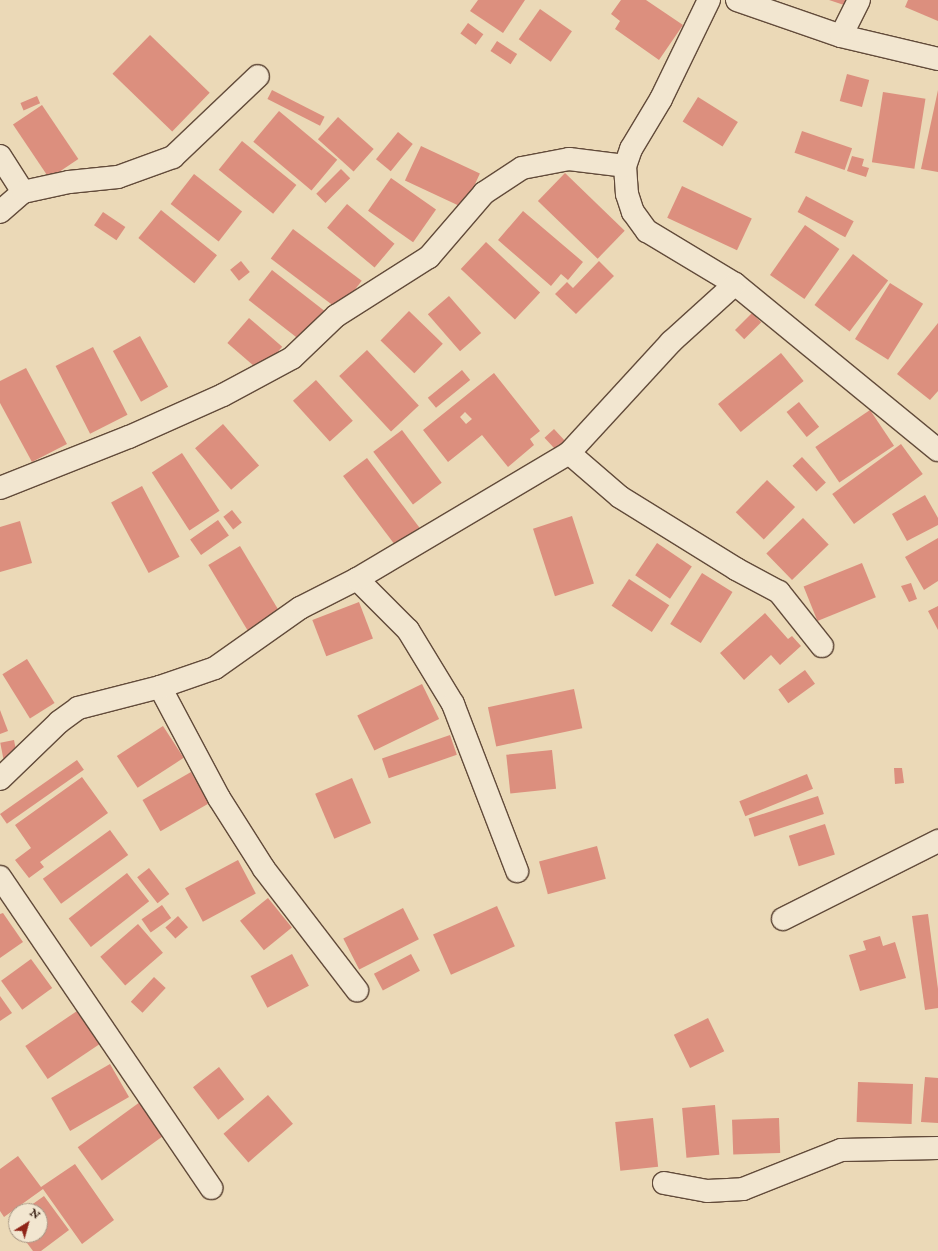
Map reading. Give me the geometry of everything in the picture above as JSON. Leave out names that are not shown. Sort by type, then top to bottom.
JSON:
[{"type":"street","points":[[709,0],[661,99],[631,148],[625,166],[628,194],[633,212],[647,231],[735,284],[938,450]]},
{"type":"street","points":[[737,0],[841,36],[938,59]]},
{"type":"street","points":[[841,36],[859,0]]},
{"type":"street","points":[[0,212],[23,192],[69,182],[118,177],[173,156],[258,76]]},
{"type":"street","points":[[0,156],[23,192]]},
{"type":"street","points":[[0,488],[129,437],[223,395],[292,358],[336,316],[429,257],[484,193],[522,168],[569,159],[625,166]]},
{"type":"street","points":[[0,779],[59,722],[78,708],[160,687],[215,668],[300,608],[357,579],[569,453],[671,342],[735,284]]},
{"type":"street","points":[[569,453],[620,497],[736,569],[779,592],[822,646]]},
{"type":"street","points":[[357,579],[408,630],[453,704],[516,871]]},
{"type":"street","points":[[160,687],[219,798],[264,869],[357,990]]},
{"type":"street","points":[[783,920],[938,841]]},
{"type":"street","points":[[0,878],[211,1188]]},
{"type":"street","points":[[664,1183],[707,1191],[743,1189],[841,1150],[938,1148]]},
{"type":"building","points":[[478,0],[525,0],[503,33],[470,11]]},
{"type":"building","points":[[621,0],[646,0],[683,25],[659,60],[615,29],[620,21],[611,14]]},
{"type":"building","points":[[829,0],[846,0],[844,5]]},
{"type":"building","points":[[908,0],[938,0],[938,21],[905,7]]},
{"type":"building","points":[[540,9],[572,31],[551,62],[519,39]]},
{"type":"building","points":[[468,23],[483,34],[476,45],[460,34]]},
{"type":"building","points":[[150,35],[210,93],[172,132],[112,74]]},
{"type":"building","points":[[497,41],[517,54],[511,64],[490,51]]},
{"type":"building","points":[[847,74],[869,80],[862,107],[840,101]]},
{"type":"building","points":[[272,90],[325,117],[320,126],[267,99]]},
{"type":"building","points":[[938,90],[938,172],[921,169]]},
{"type":"building","points":[[883,92],[925,99],[914,169],[872,162]]},
{"type":"building","points":[[37,96],[40,103],[24,110],[20,103]]},
{"type":"building","points":[[698,97],[738,122],[722,146],[683,122]]},
{"type":"building","points":[[42,105],[78,159],[49,178],[13,125]]},
{"type":"building","points":[[279,111],[337,160],[312,190],[253,142]]},
{"type":"building","points":[[338,117],[374,149],[354,171],[318,139]]},
{"type":"building","points":[[802,131],[852,148],[845,170],[795,153]]},
{"type":"building","points":[[398,132],[413,144],[391,171],[376,159]]},
{"type":"building","points":[[242,141],[296,185],[273,214],[219,170]]},
{"type":"building","points":[[421,146],[480,173],[464,208],[405,180]]},
{"type":"building","points":[[852,156],[864,159],[862,166],[869,168],[866,177],[847,171]]},
{"type":"building","points":[[341,169],[350,178],[325,203],[316,194]]},
{"type":"building","points":[[565,173],[625,231],[598,259],[538,201]]},
{"type":"building","points":[[194,174],[242,212],[219,241],[171,204]]},
{"type":"building","points":[[391,178],[436,210],[413,242],[368,211]]},
{"type":"building","points":[[682,186],[752,219],[737,250],[667,218]]},
{"type":"building","points":[[806,196],[854,221],[845,237],[798,212]]},
{"type":"building","points":[[347,204],[394,244],[375,268],[327,228]]},
{"type":"building","points":[[161,210],[217,255],[194,283],[138,238]]},
{"type":"building","points":[[523,211],[583,262],[568,280],[561,274],[551,286],[498,240]]},
{"type":"building","points":[[103,212],[125,227],[116,240],[94,225]]},
{"type":"building","points":[[805,225],[839,249],[804,299],[770,275]]},
{"type":"building","points":[[293,229],[362,281],[339,310],[271,259]]},
{"type":"building","points":[[486,242],[540,292],[515,320],[461,269]]},
{"type":"building","points":[[853,254],[888,280],[850,332],[814,305]]},
{"type":"building","points":[[241,261],[250,272],[239,281],[230,270]]},
{"type":"building","points":[[599,261],[614,276],[576,314],[555,294],[567,282],[573,288]]},
{"type":"building","points":[[272,270],[326,312],[302,342],[249,300]]},
{"type":"building","points":[[890,283],[923,304],[888,360],[855,339]]},
{"type":"building","points":[[449,296],[481,333],[460,351],[428,314]]},
{"type":"building","points":[[409,311],[443,344],[414,373],[381,340]]},
{"type":"building","points":[[752,313],[761,322],[744,339],[735,330]]},
{"type":"building","points":[[249,318],[282,347],[261,372],[227,343]]},
{"type":"building","points":[[938,323],[938,391],[930,400],[897,374]]},
{"type":"building","points":[[140,336],[168,387],[141,402],[113,351]]},
{"type":"building","points":[[93,347],[128,415],[90,434],[56,366]]},
{"type":"building","points":[[367,350],[419,406],[391,431],[339,376]]},
{"type":"building","points":[[781,353],[804,381],[741,432],[718,404]]},
{"type":"building","points":[[26,368],[67,444],[32,462],[0,403],[0,381]]},
{"type":"building","points":[[462,370],[470,380],[436,408],[428,398]]},
{"type":"building","points":[[494,373],[540,431],[530,439],[534,445],[508,467],[482,435],[448,462],[423,430]],"holes":[[[465,412],[472,419],[466,424],[460,417]]]},
{"type":"building","points":[[316,380],[353,421],[330,442],[293,401]]},
{"type":"building","points":[[799,402],[819,427],[807,437],[787,412]]},
{"type":"building","points":[[870,410],[894,446],[839,483],[815,447]]},
{"type":"building","points":[[223,424],[259,466],[231,490],[195,448]]},
{"type":"building","points":[[554,429],[565,441],[555,450],[544,438]]},
{"type":"building","points":[[402,430],[442,483],[413,504],[373,452]]},
{"type":"building","points":[[901,444],[923,474],[854,524],[832,494]]},
{"type":"building","points":[[182,453],[220,511],[189,530],[152,473]]},
{"type":"building","points":[[802,457],[826,483],[816,491],[792,466]]},
{"type":"building","points":[[367,458],[419,527],[395,546],[343,476]]},
{"type":"building","points":[[767,480],[795,507],[764,539],[736,512]]},
{"type":"building","points":[[142,486],[180,557],[149,573],[111,502]]},
{"type":"building","points":[[925,495],[938,518],[938,525],[907,541],[892,514]]},
{"type":"building","points":[[232,510],[242,523],[233,529],[223,517]]},
{"type":"building","points":[[572,516],[594,584],[555,596],[533,529]]},
{"type":"building","points":[[803,518],[829,545],[792,580],[766,553]]},
{"type":"building","points":[[218,520],[229,536],[201,555],[190,540]]},
{"type":"building","points":[[20,521],[32,563],[0,572],[0,527]]},
{"type":"building","points":[[938,538],[938,581],[924,590],[905,557]]},
{"type":"building","points":[[657,543],[692,566],[670,599],[635,575]]},
{"type":"building","points":[[240,546],[282,616],[251,635],[208,565]]},
{"type":"building","points":[[862,563],[876,597],[817,621],[804,587]]},
{"type":"building","points":[[702,573],[733,592],[701,643],[670,624]]},
{"type":"building","points":[[629,579],[669,605],[652,632],[612,606]]},
{"type":"building","points":[[911,583],[917,599],[909,602],[901,586]]},
{"type":"building","points":[[359,602],[373,638],[326,656],[312,620]]},
{"type":"building","points":[[938,606],[938,630],[928,611]]},
{"type":"building","points":[[765,613],[788,639],[792,636],[801,646],[780,665],[771,655],[744,680],[720,653]]},
{"type":"building","points":[[27,659],[55,703],[30,718],[2,674]]},
{"type":"building","points":[[805,670],[815,684],[788,703],[778,689]]},
{"type":"building","points":[[422,684],[439,719],[374,751],[357,716]]},
{"type":"building","points":[[574,689],[582,728],[496,746],[488,707]]},
{"type":"building","points":[[0,710],[8,731],[0,734]]},
{"type":"building","points":[[163,726],[184,758],[138,788],[117,756]]},
{"type":"building","points":[[450,735],[457,755],[389,778],[382,758]]},
{"type":"building","points":[[14,740],[17,756],[3,758],[0,743]]},
{"type":"building","points":[[552,750],[556,789],[510,794],[506,755]]},
{"type":"building","points":[[77,760],[84,770],[7,824],[0,814]]},
{"type":"building","points":[[894,768],[902,768],[904,783],[895,784]]},
{"type":"building","points":[[191,772],[209,803],[161,831],[143,800]]},
{"type":"building","points":[[807,774],[813,789],[745,816],[739,801]]},
{"type":"building","points":[[82,777],[108,813],[40,862],[44,867],[29,878],[15,860],[31,848],[15,825]]},
{"type":"building","points":[[352,778],[371,823],[334,839],[315,794]]},
{"type":"building","points":[[818,796],[824,814],[754,837],[749,819]]},
{"type":"building","points":[[825,824],[835,854],[799,866],[789,836]]},
{"type":"building","points":[[110,830],[128,855],[61,904],[43,879]]},
{"type":"building","points":[[597,846],[606,879],[548,894],[539,862]]},
{"type":"building","points":[[238,860],[256,894],[203,922],[185,888]]},
{"type":"building","points":[[149,868],[169,894],[157,903],[137,877]]},
{"type":"building","points":[[127,873],[149,901],[91,947],[69,919]]},
{"type":"building","points":[[268,898],[292,928],[264,950],[240,921]]},
{"type":"building","points":[[162,905],[171,918],[151,932],[142,919]]},
{"type":"building","points":[[497,906],[515,946],[451,975],[433,934]]},
{"type":"building","points":[[403,908],[419,939],[359,970],[343,938]]},
{"type":"building","points":[[3,913],[23,942],[0,958],[0,914]]},
{"type":"building","points":[[928,914],[938,989],[938,1008],[925,1010],[912,916]]},
{"type":"building","points":[[178,916],[188,927],[175,939],[165,927]]},
{"type":"building","points":[[138,924],[163,953],[125,985],[100,957]]},
{"type":"building","points":[[880,936],[883,946],[895,942],[906,978],[860,991],[849,955],[866,950],[863,941]]},
{"type":"building","points":[[292,954],[309,986],[267,1008],[251,976]]},
{"type":"building","points":[[411,954],[420,971],[383,990],[374,974]]},
{"type":"building","points":[[31,959],[52,988],[22,1010],[1,981]]},
{"type":"building","points":[[154,977],[166,988],[143,1013],[131,1002]]},
{"type":"building","points":[[0,996],[12,1013],[0,1021]]},
{"type":"building","points":[[80,1009],[102,1042],[48,1079],[25,1046]]},
{"type":"building","points":[[708,1018],[724,1051],[690,1068],[674,1035]]},
{"type":"building","points":[[110,1064],[129,1097],[70,1131],[51,1098]]},
{"type":"building","points":[[219,1067],[244,1099],[218,1120],[193,1087]]},
{"type":"building","points":[[925,1077],[938,1078],[938,1123],[921,1122]]},
{"type":"building","points":[[858,1082],[913,1084],[912,1124],[857,1122]]},
{"type":"building","points":[[268,1095],[293,1124],[248,1162],[223,1134]]},
{"type":"building","points":[[140,1102],[164,1135],[102,1180],[78,1147]]},
{"type":"building","points":[[715,1105],[719,1155],[686,1158],[682,1108]]},
{"type":"building","points":[[653,1118],[658,1167],[620,1171],[615,1122]]},
{"type":"building","points":[[779,1118],[780,1153],[733,1155],[732,1120]]},
{"type":"building","points":[[18,1156],[41,1187],[75,1164],[114,1220],[82,1244],[43,1189],[24,1203],[8,1203],[8,1214],[4,1217],[0,1211],[0,1169]]},
{"type":"building","points":[[44,1196],[69,1230],[41,1251],[33,1251],[27,1243],[48,1243],[48,1203],[34,1203]]}]
